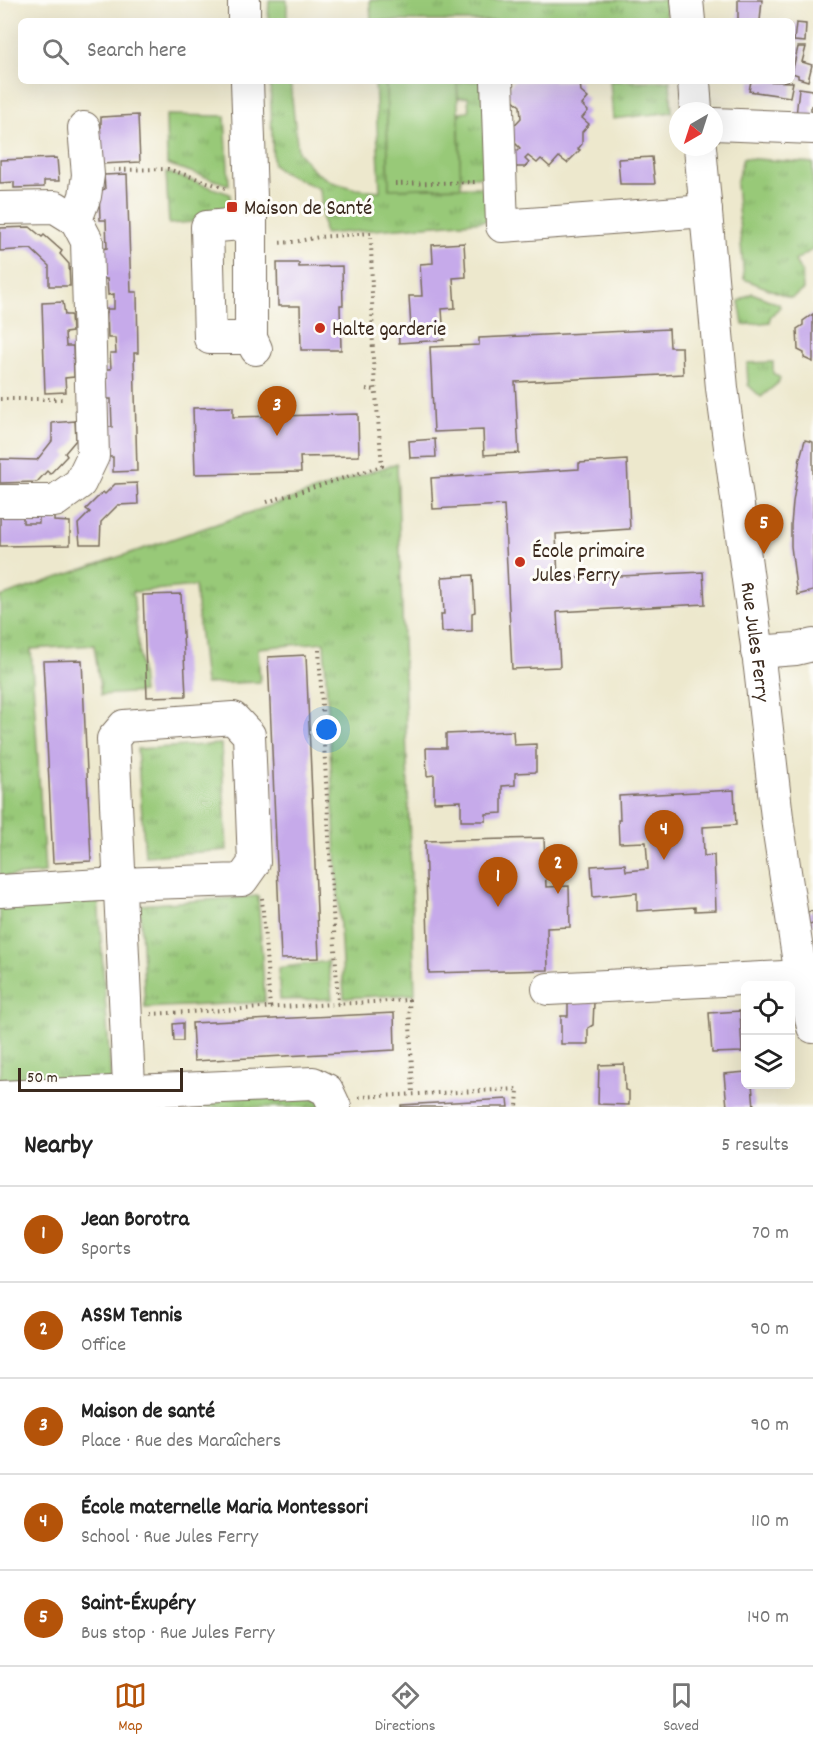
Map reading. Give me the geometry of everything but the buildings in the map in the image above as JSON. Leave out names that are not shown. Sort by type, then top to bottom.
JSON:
[{"type":"street","points":[[244,0],[244,18]]},
{"type":"street","points":[[687,0],[688,18]]},
{"type":"street","points":[[247,84],[258,221],[254,344],[210,338],[207,227],[258,221]]},
{"type":"street","points":[[497,84],[502,226],[706,211]]},
{"type":"street","points":[[694,84],[695,102]]},
{"type":"street","points":[[723,124],[813,128]]},
{"type":"street","points":[[76,220],[85,196],[87,171],[84,128]]},
{"type":"street","name":"Rue Jules Ferry","points":[[700,156],[722,388],[758,652],[778,826],[802,976],[813,1027]]},
{"type":"street","points":[[0,208],[55,207],[76,220],[87,241],[93,456],[80,483],[55,501],[0,501]]},
{"type":"street","points":[[758,652],[796,649],[813,645]]},
{"type":"street","points":[[0,891],[118,884],[242,880],[254,863],[249,735],[233,718],[124,726],[112,739],[118,884],[130,1098]]},
{"type":"street","points":[[548,989],[802,976]]},
{"type":"street","points":[[7,1100],[130,1098],[313,1083],[327,1090],[333,1103]]},
{"type":"path","points":[[87,171],[168,169],[294,242],[319,237],[371,233],[374,360],[382,466],[267,502]]},
{"type":"path","points":[[395,184],[500,181]]},
{"type":"path","points":[[366,389],[376,390]]},
{"type":"path","points":[[0,399],[91,398]]},
{"type":"path","points":[[319,650],[338,1004]]},
{"type":"path","points":[[249,870],[262,891],[270,1008]]},
{"type":"path","points":[[125,1016],[409,1000],[413,1094]]},
{"type":"path","points":[[333,1103],[413,1094],[518,1089],[518,1107]]},
{"type":"green space","points":[[269,0],[287,0],[287,18],[268,18]]},
{"type":"green space","points":[[370,0],[665,0],[666,18],[371,18]]},
{"type":"green space","points":[[270,84],[290,84],[298,152],[315,172],[332,182],[356,189],[380,191],[375,84],[386,84],[389,188],[493,187],[486,221],[324,234],[320,189],[282,172],[273,165]]},
{"type":"green space","points":[[386,84],[457,84],[461,187],[389,189]]},
{"type":"green space","points":[[457,84],[490,84],[493,177],[460,177],[459,112],[469,111],[468,97],[458,98]]},
{"type":"green space","points":[[610,84],[670,84],[671,102],[669,102],[669,112],[613,119]]},
{"type":"green space","points":[[166,115],[225,116],[229,185],[167,164]]},
{"type":"green space","points":[[743,158],[813,163],[813,249],[795,261],[802,273],[803,290],[791,298],[744,279],[736,184]]},
{"type":"green space","points":[[166,172],[230,194],[230,219],[169,224]]},
{"type":"green space","points":[[752,293],[779,304],[780,307],[770,317],[770,322],[743,325],[739,301]]},
{"type":"green space","points":[[773,362],[773,373],[780,378],[778,383],[761,397],[748,385],[748,363]]},
{"type":"green space","points":[[397,463],[415,994],[344,998],[324,642],[258,648],[260,682],[205,684],[195,586],[133,592],[143,692],[101,695],[94,645],[31,649],[45,873],[0,877],[0,597]]},
{"type":"green space","points":[[221,744],[227,850],[145,856],[137,749]]},
{"type":"green space","points":[[258,896],[265,1002],[145,1008],[140,905]]},
{"type":"green space","points":[[98,897],[111,1081],[0,1086],[0,904]]},
{"type":"green space","points":[[328,961],[332,999],[280,1000],[278,968]]},
{"type":"green space","points":[[307,1090],[325,1107],[150,1107],[149,1097]]},
{"type":"place","name":"Maison de Santé","points":[[232,207]]},
{"type":"place","name":"Halte garderie","points":[[320,328]]},
{"type":"place","name":"Maison de santé","points":[[277,436]]},
{"type":"place","name":"Saint-Éxupéry","points":[[764,554]]},
{"type":"place","name":"École primaire Jules Ferry","points":[[520,562]]},
{"type":"place","name":"École maternelle Maria Montessori","points":[[664,860]]},
{"type":"place","name":"ASSM Tennis","points":[[558,894]]},
{"type":"place","name":"Jean Borotra","points":[[498,907]]}]
